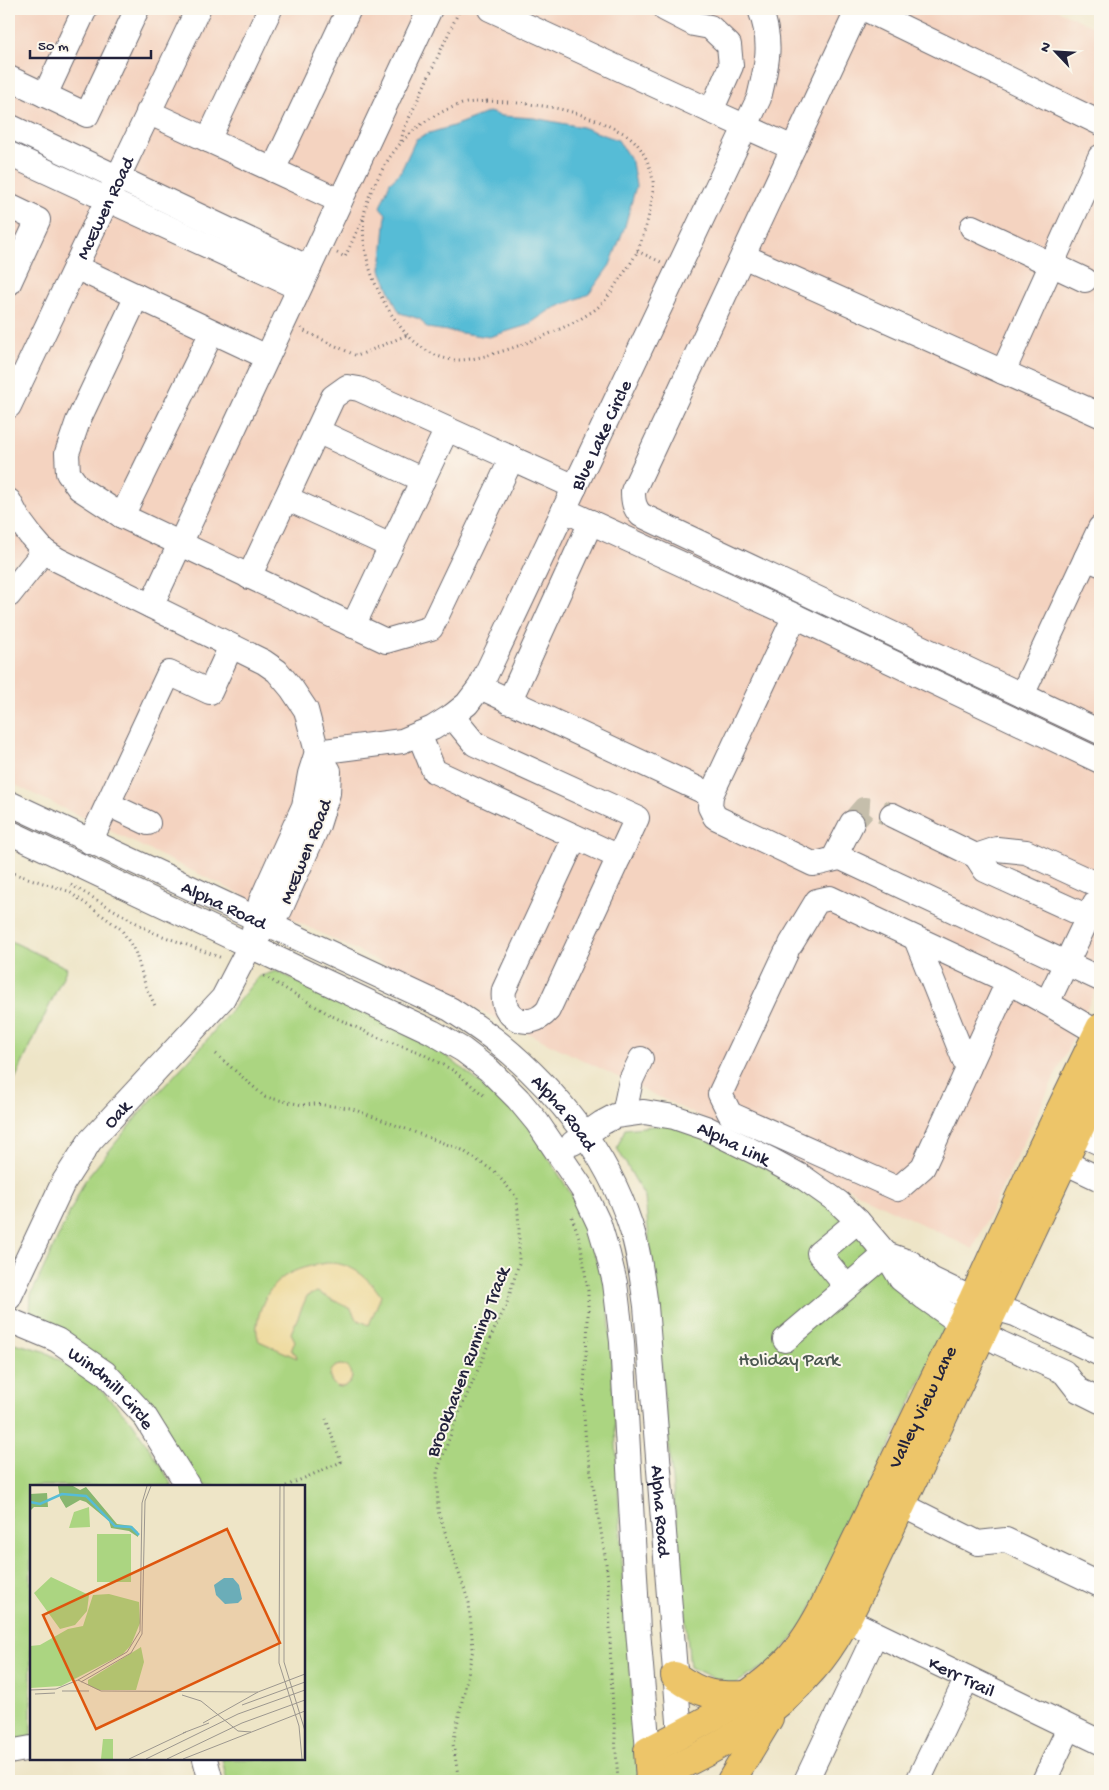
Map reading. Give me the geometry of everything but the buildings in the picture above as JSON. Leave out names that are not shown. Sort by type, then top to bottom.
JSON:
[{"type":"main road","name":"Valley View Lane","points":[[1099,1031],[1040,1152],[978,1315],[902,1505],[835,1614],[812,1629],[782,1666],[748,1695],[701,1724],[648,1751],[650,1781],[682,1773],[780,1702],[814,1668],[835,1614],[978,1315],[1064,1162],[1089,1138],[1100,1085]]},
{"type":"main road","points":[[674,1676],[690,1687],[717,1696],[748,1695]]},
{"type":"main road","points":[[731,1781],[780,1702]]},
{"type":"main road","points":[[680,1734],[682,1773]]},
{"type":"street","points":[[45,95],[85,9]]},
{"type":"street","points":[[9,78],[87,115],[137,9]]},
{"type":"street","name":"McEwen Road","points":[[10,399],[198,9]]},
{"type":"street","points":[[208,140],[270,9]]},
{"type":"street","points":[[273,170],[349,9]]},
{"type":"street","points":[[151,606],[430,9]]},
{"type":"street","points":[[490,9],[793,148]]},
{"type":"street","points":[[665,9],[694,24],[710,27],[729,46],[731,66],[726,118]]},
{"type":"street","name":"Blue Lake Circle","points":[[317,752],[402,741],[433,728],[452,716],[468,704],[480,687],[575,487],[726,118],[759,98],[768,59],[768,38],[760,9]]},
{"type":"street","points":[[858,9],[633,491],[633,502],[636,510],[641,515],[1100,732]]},
{"type":"street","points":[[864,9],[1100,123]]},
{"type":"street","points":[[148,112],[340,202]]},
{"type":"street","points":[[9,126],[117,177],[219,238],[304,278]]},
{"type":"street","points":[[9,154],[107,199],[219,238]]},
{"type":"street","points":[[1002,372],[1100,157]]},
{"type":"street","points":[[9,206],[38,220],[9,283]]},
{"type":"street","points":[[972,227],[1086,280]]},
{"type":"street","points":[[742,256],[1100,415]]},
{"type":"street","points":[[75,267],[267,357]]},
{"type":"street","points":[[137,296],[78,421],[67,453],[68,473],[79,488],[122,516],[386,641],[431,628],[512,458]]},
{"type":"street","points":[[122,516],[212,332]]},
{"type":"street","points":[[249,577],[334,397],[347,387],[359,389],[575,487]]},
{"type":"street","points":[[353,626],[448,429]]},
{"type":"street","points":[[317,431],[423,480]]},
{"type":"street","points":[[286,498],[391,546]]},
{"type":"street","points":[[9,502],[19,520],[44,551],[74,569],[264,662],[277,671],[306,710],[317,752]]},
{"type":"street","points":[[564,510],[794,616],[1100,761]]},
{"type":"street","points":[[509,702],[591,522]]},
{"type":"street","points":[[1022,695],[1093,561],[1100,528]]},
{"type":"street","points":[[9,595],[44,551]]},
{"type":"street","points":[[794,616],[712,795],[710,807],[715,817],[814,864],[823,863],[834,858],[841,858],[1100,979]]},
{"type":"street","points":[[90,842],[169,673],[210,692],[231,646]]},
{"type":"street","points":[[480,687],[712,795]]},
{"type":"street","points":[[452,716],[476,744],[637,818],[548,1010],[536,1020],[529,1022],[517,1019],[504,1006],[504,990],[575,837]]},
{"type":"street","points":[[419,734],[434,772],[619,857]]},
{"type":"street","name":"McEwen Road","points":[[250,946],[262,922],[261,901],[304,806],[310,774],[317,752]]},
{"type":"street","name":"Alpha Road","points":[[9,803],[450,1009],[500,1044],[553,1096],[585,1135],[607,1170],[631,1225],[646,1306],[680,1734]]},
{"type":"street","points":[[108,804],[148,823]]},
{"type":"street","points":[[895,816],[976,856],[985,870],[1088,917]]},
{"type":"street","points":[[834,858],[852,823]]},
{"type":"street","name":"Alpha Road","points":[[9,832],[423,1028],[463,1050],[489,1070],[518,1099],[559,1153],[583,1190],[599,1224],[615,1283],[622,1342],[638,1630],[648,1751]]},
{"type":"street","points":[[976,856],[997,849],[1026,852],[1100,886]]},
{"type":"street","points":[[1047,1003],[1100,891]]},
{"type":"street","points":[[1008,982],[923,1167],[898,1189],[730,1114],[720,1094],[789,949],[816,901],[830,898],[1008,982],[1099,1031]]},
{"type":"street","points":[[916,939],[968,1069]]},
{"type":"street","name":"Oak","points":[[9,1298],[63,1182],[90,1141],[223,998],[250,946]]},
{"type":"street","points":[[500,1044],[517,1019]]},
{"type":"street","points":[[624,1114],[631,1080],[641,1059]]},
{"type":"street","name":"Alpha Link","points":[[559,1153],[602,1123],[624,1114],[644,1112],[674,1117],[706,1128],[789,1169],[838,1202],[858,1221],[886,1254],[901,1279],[931,1302],[978,1315]]},
{"type":"street","points":[[789,1169],[800,1145]]},
{"type":"street","points":[[1064,1162],[1100,1179]]},
{"type":"street","points":[[847,1287],[819,1252],[858,1221]]},
{"type":"street","points":[[785,1340],[886,1254]]},
{"type":"street","points":[[978,1315],[1015,1314],[1100,1354]]},
{"type":"street","points":[[978,1315],[1064,1372],[1078,1390],[1100,1401]]},
{"type":"street","name":"Windmill Circle","points":[[9,1320],[57,1340],[105,1373],[144,1415],[187,1485]]},
{"type":"street","points":[[902,1505],[978,1543],[1006,1540],[1100,1585]]},
{"type":"street","name":"Kerr Trail","points":[[835,1614],[1100,1742]]},
{"type":"street","points":[[806,1781],[875,1634]]},
{"type":"street","points":[[918,1781],[967,1678]]},
{"type":"street","points":[[1044,1781],[1069,1728]]},
{"type":"street","points":[[9,1752],[30,1748]]},
{"type":"street","points":[[205,1760],[211,1781]]},
{"type":"path","points":[[401,142],[404,129],[460,9]]},
{"type":"path","points":[[345,257],[364,217],[369,197],[386,161],[401,142],[414,130],[435,116],[463,104],[487,101],[549,105],[607,125],[632,138],[643,153],[653,181],[643,237],[637,251],[606,300],[596,309],[559,329],[517,346],[498,352],[456,360],[426,350],[407,335],[390,312],[372,277],[367,261],[364,217]]},
{"type":"path","points":[[637,251],[661,262]]},
{"type":"path","points":[[300,324],[302,330],[357,356],[407,335]]},
{"type":"path","points":[[9,872],[68,891],[121,928],[135,951],[156,1008]]},
{"type":"path","points":[[70,884],[152,932],[212,954]]},
{"type":"path","points":[[264,976],[332,1016],[379,1038],[419,1052],[454,1071],[492,1103]]},
{"type":"path","name":"Brookhaven Running Track","points":[[216,1054],[266,1097],[302,1105],[315,1104],[350,1108],[462,1150],[496,1172],[517,1198],[519,1263],[506,1306],[457,1417],[437,1472],[438,1511],[469,1603],[473,1649],[453,1744],[460,1781]]},
{"type":"path","points":[[572,1216],[580,1240],[588,1291],[583,1401],[586,1444],[609,1588],[611,1676],[618,1781]]},
{"type":"path","points":[[288,1485],[341,1462],[326,1419]]},
{"type":"shaded area","points":[[9,9],[1055,9],[1100,30],[1100,981],[973,1249],[9,782]]},
{"type":"green space","points":[[9,940],[67,968],[9,1092]]},
{"type":"green space","points":[[276,971],[431,1044],[522,1116],[573,1197],[608,1292],[624,1597],[640,1781],[227,1781],[222,1760],[305,1760],[305,1485],[195,1485],[59,1331],[30,1315],[31,1295],[84,1182],[143,1109],[201,1047],[258,977]]},
{"type":"green space","name":"Holiday Park","points":[[672,1124],[755,1160],[839,1212],[949,1323],[804,1624],[774,1661],[731,1686],[690,1667],[645,1197],[617,1148],[625,1129]]},
{"type":"green space","points":[[14,1343],[44,1351],[87,1376],[132,1422],[171,1485],[30,1485],[30,1738],[9,1742],[9,1347]]},
{"type":"sand","points":[[327,1263],[344,1265],[358,1272],[371,1283],[381,1296],[369,1325],[356,1319],[351,1309],[317,1292],[307,1296],[291,1333],[295,1341],[291,1351],[296,1354],[297,1358],[259,1341],[258,1319],[270,1290],[277,1282],[294,1271]]},
{"type":"sand","points":[[341,1365],[349,1368],[352,1376],[349,1384],[341,1387],[333,1384],[330,1376],[333,1368]]},
{"type":"water","points":[[489,112],[502,116],[534,118],[582,127],[618,140],[632,162],[636,186],[625,226],[610,265],[589,294],[550,310],[528,325],[489,337],[427,328],[420,319],[400,313],[381,270],[386,214],[380,207],[390,182],[400,173],[416,139]]},
{"type":"tunnel","points":[[852,823],[864,809],[878,810],[892,815]]}]
